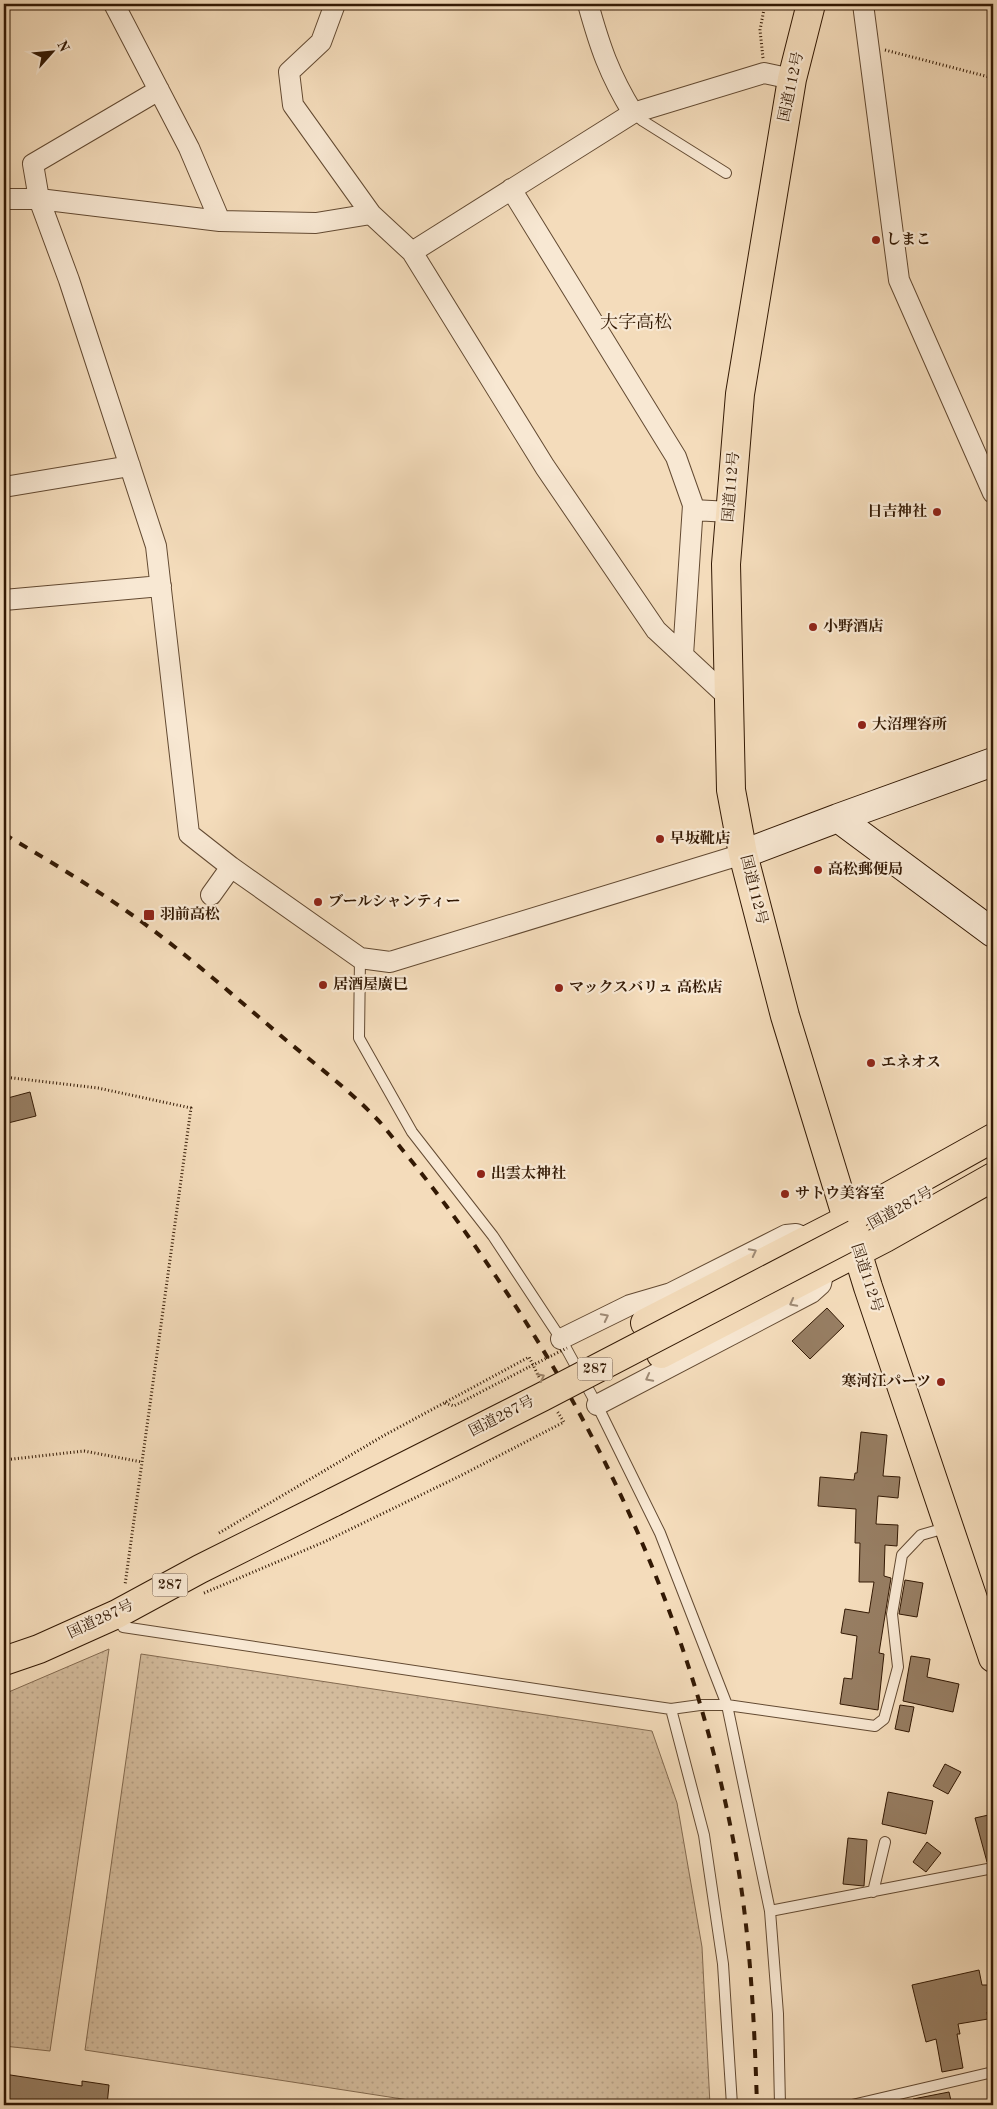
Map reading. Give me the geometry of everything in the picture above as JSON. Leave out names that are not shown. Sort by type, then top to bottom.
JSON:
[{"type":"highway","name":"国道112号","points":[[811,4],[792,79],[740,394],[726,564],[728,697],[732,790],[743,854],[785,1016],[857,1253],[992,1648]]},
{"type":"highway","name":"287","points":[[333,1501],[645,1324],[848,1219],[993,1138]]},
{"type":"highway","name":"287","points":[[333,1501],[421,1475],[661,1354],[857,1253],[988,1167]]},
{"type":"highway","name":"国道287号","points":[[4,1662],[39,1649],[117,1614],[333,1501],[542,1397],[988,1167]]},
{"type":"street","points":[[114,4],[189,148],[220,220]]},
{"type":"street","points":[[335,4],[321,42],[289,72],[293,105],[370,214],[412,252],[545,467],[656,630],[728,697]]},
{"type":"street","points":[[588,4],[603,56],[628,115]]},
{"type":"street","points":[[863,4],[899,280],[993,493]]},
{"type":"street","points":[[412,252],[628,115],[764,73],[792,79]]},
{"type":"street","points":[[159,90],[33,164],[39,199],[70,280],[156,546],[189,834],[231,867],[360,958],[390,962],[743,854],[993,762]]},
{"type":"street","points":[[511,189],[676,457],[693,505],[683,655]]},
{"type":"street","points":[[4,199],[39,199],[220,220],[316,223],[370,214]]},
{"type":"street","points":[[4,487],[130,466]]},
{"type":"street","points":[[693,510],[730,512]]},
{"type":"street","points":[[4,600],[161,586]]},
{"type":"street","points":[[838,818],[993,933]]},
{"type":"street","points":[[211,895],[231,867]]},
{"type":"street","points":[[564,1344],[630,1305],[671,1293],[786,1235],[796,1234],[808,1239]]},
{"type":"street","points":[[597,1404],[811,1293],[821,1284],[824,1270]]},
{"type":"lane","points":[[628,115],[643,121],[726,174]]},
{"type":"lane","points":[[360,958],[359,1038],[412,1132],[493,1236],[564,1344],[597,1404],[660,1533],[727,1705],[770,1911],[778,2014],[780,2105]]},
{"type":"lane","points":[[117,1614],[123,1627],[671,1709],[700,1705],[727,1705],[875,1726],[884,1719],[898,1667],[892,1614],[902,1555],[921,1535],[950,1527]]},
{"type":"lane","points":[[671,1709],[704,1835],[723,1964],[732,2105]]},
{"type":"lane","points":[[872,1892],[885,1842]]},
{"type":"lane","points":[[770,1911],[993,1868]]},
{"type":"lane","points":[[852,2105],[993,2072]]},
{"type":"path","points":[[764,73],[760,30],[765,4]]},
{"type":"path","points":[[868,46],[993,78]]},
{"type":"path","points":[[4,1076],[98,1088],[191,1108],[124,1590],[117,1614]]},
{"type":"path","points":[[444,1403],[454,1406],[529,1367],[564,1344]]},
{"type":"path","points":[[4,1460],[84,1451],[142,1462]]},
{"type":"shaded area","points":[[109,1649],[50,2051],[4,2046],[4,1694]]},
{"type":"shaded area","points":[[141,1654],[652,1731],[677,1803],[702,1947],[710,2105],[441,2105],[85,2050]]},
{"type":"building","points":[[30,1092],[36,1116],[4,1124],[4,1099]]},
{"type":"building","points":[[827,1308],[844,1326],[810,1359],[792,1341]]},
{"type":"building","points":[[861,1432],[887,1435],[883,1476],[900,1477],[898,1498],[878,1496],[876,1524],[898,1525],[897,1546],[885,1545],[884,1576],[891,1578],[879,1653],[884,1654],[878,1710],[840,1704],[844,1678],[852,1679],[857,1636],[841,1633],[845,1609],[869,1613],[874,1582],[859,1582],[860,1543],[855,1543],[856,1509],[818,1506],[820,1477],[854,1480],[855,1473],[857,1473]]},
{"type":"building","points":[[905,1580],[923,1583],[917,1617],[899,1614]]},
{"type":"building","points":[[911,1656],[930,1659],[927,1677],[959,1684],[953,1712],[903,1701]]},
{"type":"building","points":[[900,1705],[914,1707],[909,1732],[895,1729]]},
{"type":"building","points":[[945,1764],[961,1772],[948,1794],[933,1786]]},
{"type":"building","points":[[888,1792],[933,1801],[926,1834],[882,1824]]},
{"type":"building","points":[[993,1814],[993,1861],[987,1862],[975,1818]]},
{"type":"building","points":[[848,1838],[867,1840],[864,1886],[843,1884]]},
{"type":"building","points":[[927,1842],[941,1853],[926,1872],[913,1862]]},
{"type":"building","points":[[979,1970],[982,1985],[993,1985],[993,2012],[987,2012],[988,2019],[958,2024],[960,2034],[957,2034],[963,2068],[942,2072],[936,2039],[926,2042],[912,1985]]},
{"type":"building","points":[[4,2074],[82,2086],[82,2081],[109,2085],[107,2105],[4,2105]]},
{"type":"building","points":[[949,2092],[952,2105],[914,2105],[913,2099]]},
{"type":"railway","points":[[4,834],[91,887],[160,935],[364,1106],[387,1130],[452,1214],[497,1278],[538,1342],[577,1408],[643,1544],[695,1686],[715,1759],[738,1867],[750,1969],[757,2105]]},
{"type":"place","name":"しまこ","points":[[876,240]]},
{"type":"place","name":"日吉神社","points":[[937,512]]},
{"type":"place","name":"小野酒店","points":[[813,627]]},
{"type":"place","name":"大沼理容所","points":[[862,725]]},
{"type":"place","name":"早坂靴店","points":[[660,839]]},
{"type":"place","name":"高松郵便局","points":[[818,870]]},
{"type":"place","name":"ブールシャンティー","points":[[318,902]]},
{"type":"place","name":"羽前高松","points":[[149,915]]},
{"type":"place","name":"居酒屋廣巳","points":[[323,985]]},
{"type":"place","name":"マックスバリュ 高松店","points":[[559,988]]},
{"type":"place","name":"エネオス","points":[[871,1063]]},
{"type":"place","name":"出雲太神社","points":[[481,1174]]},
{"type":"place","name":"サトウ美容室","points":[[785,1194]]},
{"type":"place","name":"寒河江パーツ","points":[[941,1382]]},
{"type":"district","name":"大字高松","points":[[636,323]]}]
